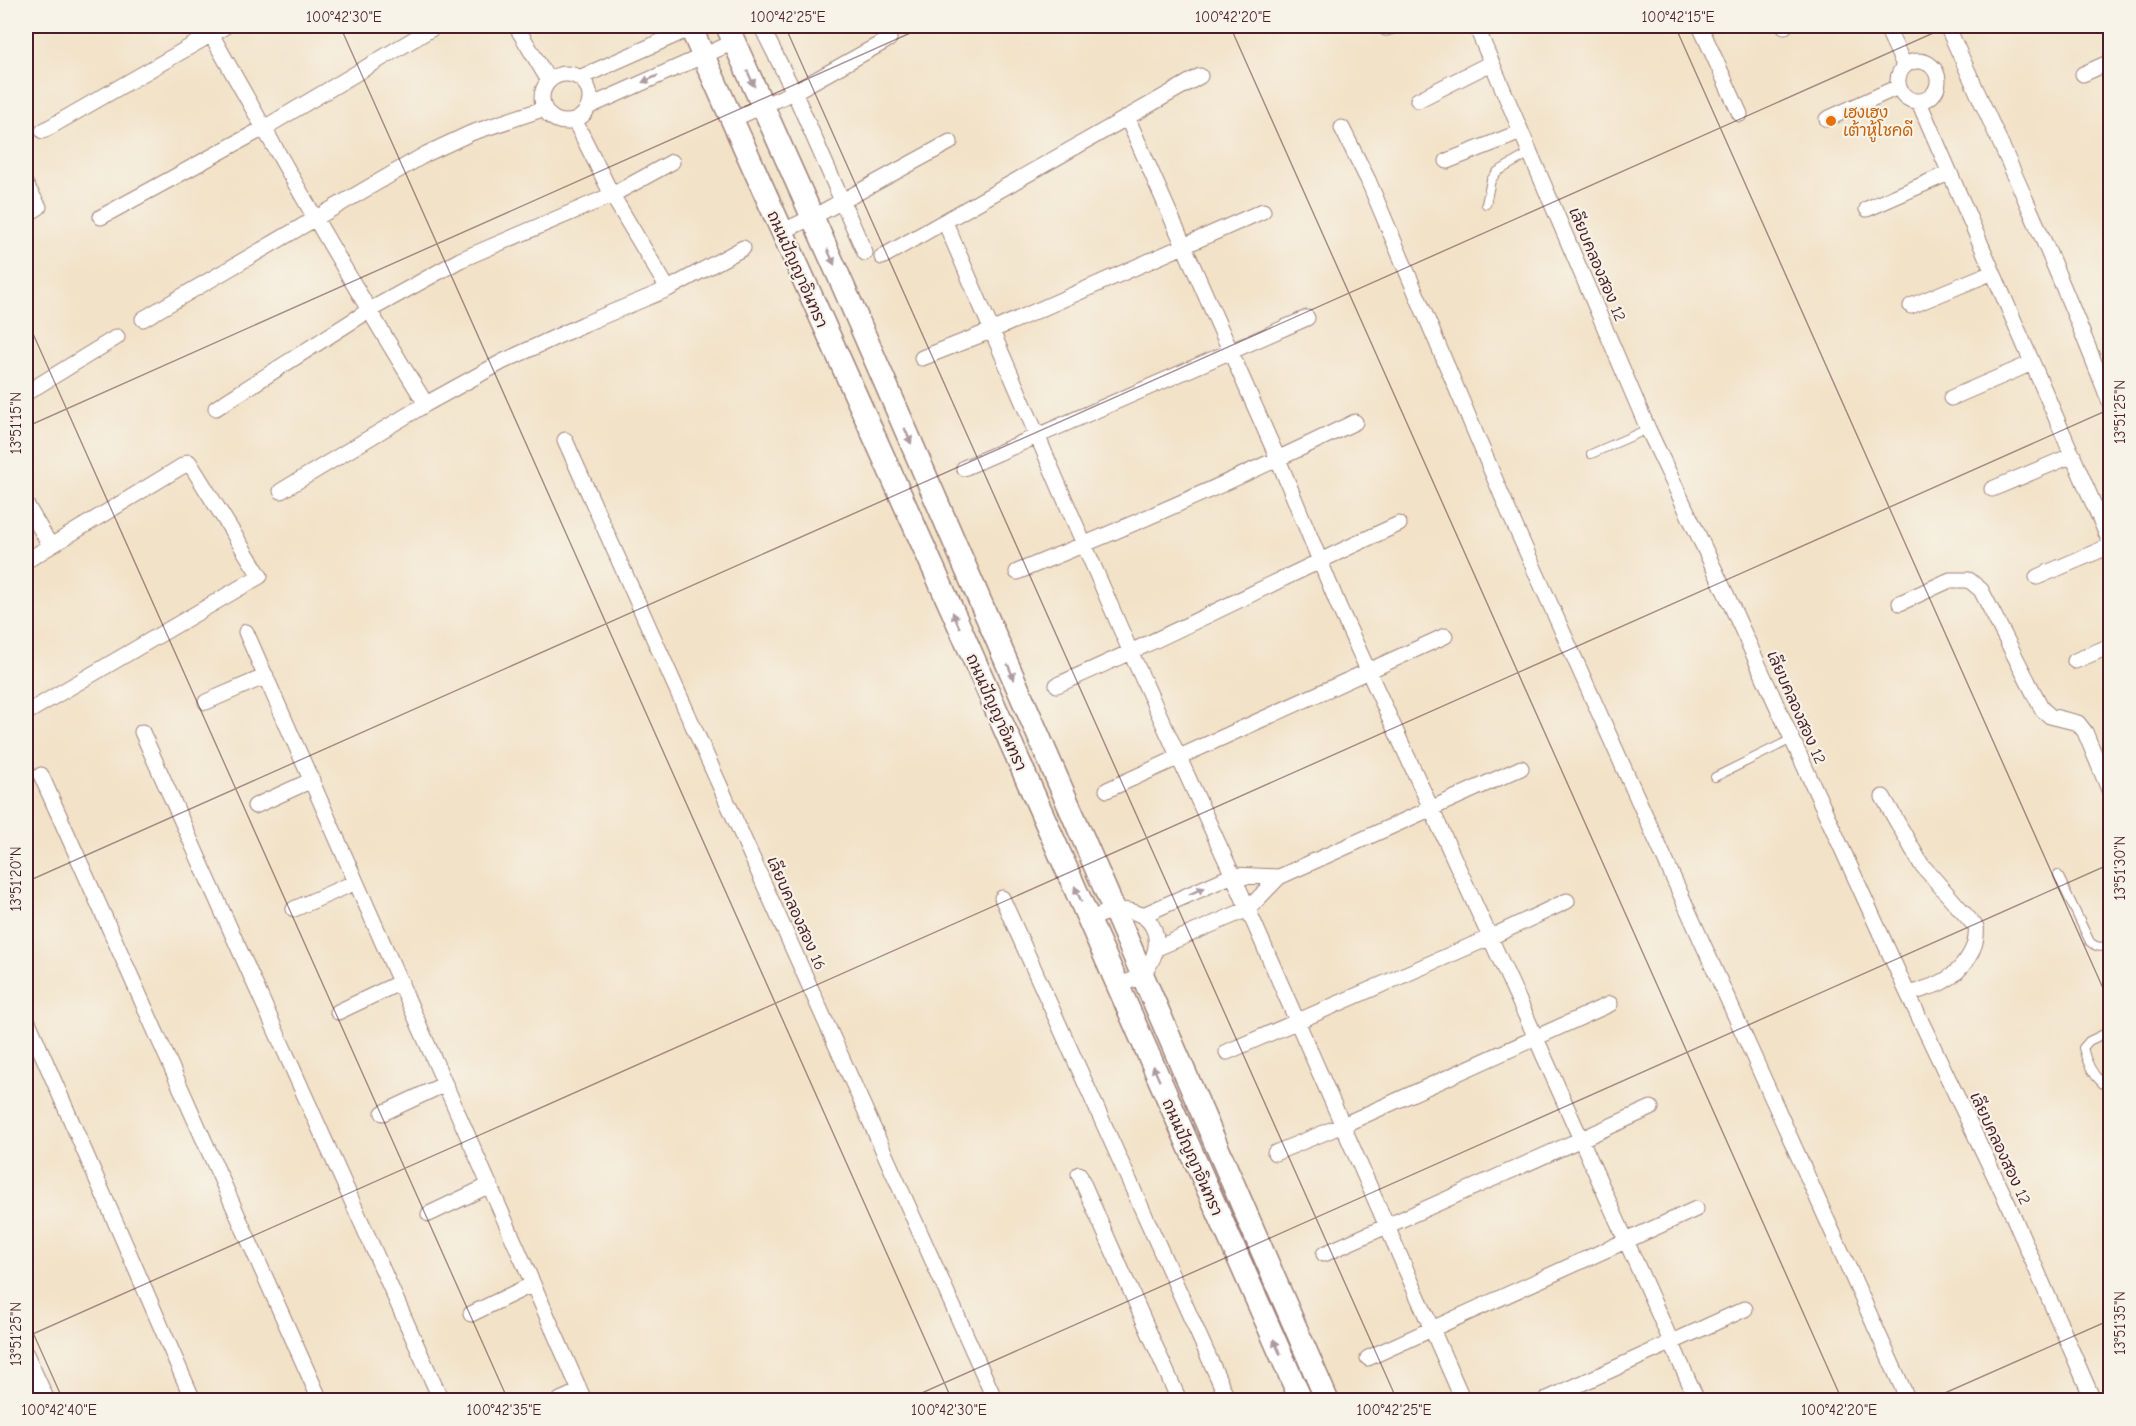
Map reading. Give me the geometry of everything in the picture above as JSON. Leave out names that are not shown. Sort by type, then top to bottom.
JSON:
[{"type":"street","points":[[43,130],[226,26]]},
{"type":"street","points":[[101,217],[264,128],[436,26]]},
{"type":"street","points":[[516,26],[549,81]]},
{"type":"street","points":[[579,78],[692,26]]},
{"type":"street","name":"ถนนปัญญาอินทรา","points":[[692,26],[731,120],[1118,985],[1301,1401]]},
{"type":"street","points":[[761,26],[794,92],[865,253]]},
{"type":"street","points":[[1700,26],[1740,114]]},
{"type":"street","points":[[1886,26],[1904,65]]},
{"type":"street","points":[[1947,26],[2085,337],[2110,404]]},
{"type":"street","name":"เลียบคลองสอง 12","points":[[1480,27],[1491,63],[1648,429],[1908,994],[2008,1204],[2093,1401]]},
{"type":"street","points":[[211,34],[368,311],[426,404]]},
{"type":"street","points":[[588,107],[704,56],[730,34]]},
{"type":"street","name":"ถนนปัญญาอินทรา","points":[[730,34],[813,217],[1327,1401]]},
{"type":"street","points":[[731,120],[794,92],[889,39]]},
{"type":"street","points":[[1916,60],[1929,63],[1937,73],[1938,86],[1931,97],[1919,102],[1902,95],[1898,87],[1898,75],[1904,65],[1916,60]]},
{"type":"street","points":[[2083,74],[2110,62]]},
{"type":"street","points":[[1418,100],[1491,63]]},
{"type":"street","points":[[563,74],[579,78],[589,91],[588,107],[583,115],[575,121],[562,122],[551,118],[543,109],[542,94],[549,81],[563,74]]},
{"type":"street","points":[[882,257],[1200,76]]},
{"type":"street","points":[[1827,119],[1898,87]]},
{"type":"street","points":[[1919,102],[2110,544],[2037,578]]},
{"type":"street","points":[[143,319],[426,154],[471,133],[543,109]]},
{"type":"street","points":[[1127,117],[1369,671],[1536,1037],[1697,1401]]},
{"type":"street","points":[[575,121],[612,195],[668,289]]},
{"type":"street","points":[[1342,128],[1372,191],[1516,527],[1908,1401]]},
{"type":"street","points":[[1447,161],[1521,132]]},
{"type":"street","points":[[781,231],[813,217],[950,142]]},
{"type":"street","points":[[216,408],[368,311],[481,250],[612,195],[672,162]]},
{"type":"street","points":[[1867,209],[1949,173]]},
{"type":"street","points":[[26,185],[39,207],[26,215]]},
{"type":"street","points":[[922,358],[993,330],[1263,211]]},
{"type":"street","points":[[945,222],[1131,653],[1298,1021],[1463,1401]]},
{"type":"street","points":[[281,491],[426,404],[502,362],[668,289],[743,248]]},
{"type":"street","points":[[1911,306],[1993,272]]},
{"type":"street","points":[[964,468],[1307,318]]},
{"type":"street","points":[[26,393],[117,337]]},
{"type":"street","points":[[1951,398],[2032,363]]},
{"type":"street","points":[[1017,572],[1085,545],[1355,422]]},
{"type":"street","name":"เลียบคลองสอง 16","points":[[565,441],[995,1401]]},
{"type":"street","points":[[1992,489],[2073,455]]},
{"type":"street","points":[[26,561],[189,462],[260,576],[26,713]]},
{"type":"street","points":[[26,504],[50,545]]},
{"type":"street","points":[[1057,685],[1131,653],[1320,560],[1399,524]]},
{"type":"street","points":[[1900,603],[1950,580],[1969,580],[1981,590],[2042,709],[2050,717],[2078,723],[2085,732],[2110,792]]},
{"type":"street","points":[[246,632],[582,1396],[560,1401]]},
{"type":"street","points":[[1107,790],[1445,636]]},
{"type":"street","points":[[2075,661],[2110,646]]},
{"type":"street","points":[[206,702],[266,675]]},
{"type":"street","points":[[142,732],[441,1401]]},
{"type":"street","points":[[1157,948],[1248,909],[1279,877],[1521,768]]},
{"type":"street","points":[[41,775],[320,1401]]},
{"type":"street","points":[[255,806],[312,780]]},
{"type":"street","points":[[1883,797],[1921,864],[1976,927],[1978,939],[1961,968],[1944,982],[1908,994]]},
{"type":"street","points":[[1089,920],[1114,910],[1143,915],[1233,875],[1279,877]]},
{"type":"street","points":[[294,909],[356,882]]},
{"type":"street","points":[[1002,898],[1228,1401]]},
{"type":"street","points":[[1227,1052],[1491,937],[1567,901]]},
{"type":"street","points":[[1118,985],[1142,975],[1157,948],[1155,930],[1143,915]]},
{"type":"street","points":[[338,1012],[400,982]]},
{"type":"street","points":[[1275,1153],[1610,1004]]},
{"type":"street","points":[[26,1017],[194,1401]]},
{"type":"street","points":[[383,1113],[445,1084]]},
{"type":"street","points":[[1324,1254],[1651,1107]]},
{"type":"street","points":[[1079,1174],[1179,1401]]},
{"type":"street","points":[[429,1215],[490,1185]]},
{"type":"street","points":[[1368,1358],[1696,1209]]},
{"type":"street","points":[[471,1314],[533,1284]]},
{"type":"street","points":[[1545,1401],[1745,1309]]},
{"type":"street","points":[[26,1354],[46,1401]]},
{"type":"lane","points":[[1486,204],[1491,180],[1497,172],[1530,153]]},
{"type":"lane","points":[[1591,454],[1648,429]]},
{"type":"lane","points":[[1715,777],[1792,739]]},
{"type":"lane","points":[[2058,875],[2090,942],[2096,947],[2103,948],[2110,944]]},
{"type":"lane","points":[[2110,1031],[2090,1041],[2083,1048],[2084,1055],[2096,1078],[2103,1084],[2110,1085]]},
{"type":"place","name":"เฮงเฮง เต้าหู้โชคดี","points":[[1831,121]]}]
